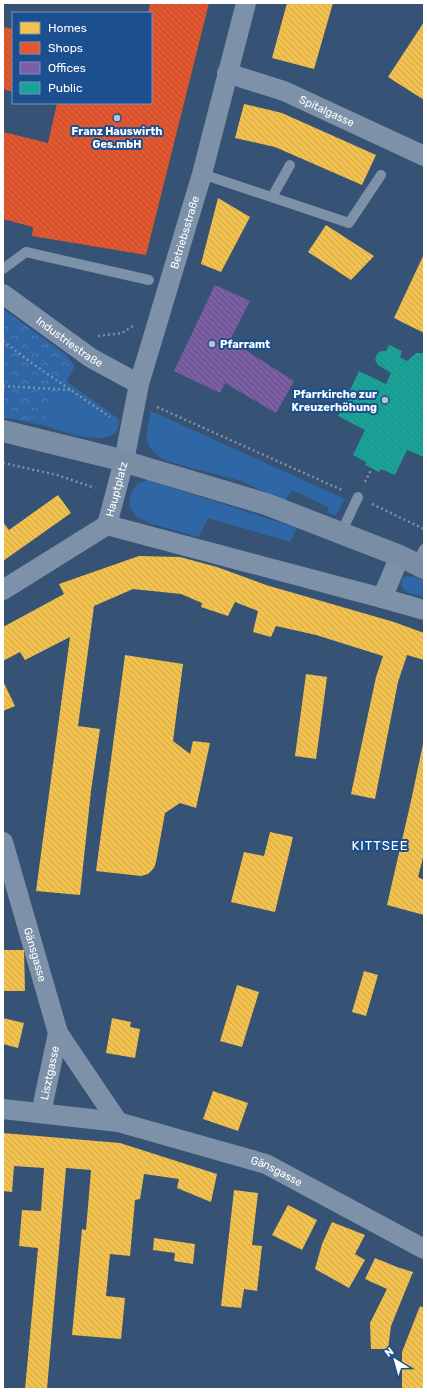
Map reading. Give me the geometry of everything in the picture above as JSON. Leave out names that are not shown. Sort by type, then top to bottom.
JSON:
[{"type":"street","name":"Betriebsstraße","points":[[124,461],[138,391],[202,174],[246,3]]},
{"type":"street","name":"Spitalgasse","points":[[228,74],[284,91],[424,156]]},
{"type":"street","name":"Industriestraße","points":[[3,294],[138,391]]},
{"type":"street","points":[[3,431],[124,461]]},
{"type":"street","name":"Hauptplatz","points":[[382,598],[416,560],[340,533],[266,504],[124,461],[107,525],[424,610]]},
{"type":"street","points":[[3,590],[107,525]]},
{"type":"street","name":"Gänsgasse","points":[[3,842],[58,1033],[118,1122]]},
{"type":"street","name":"Lisztgasse","points":[[41,1113],[58,1033]]},
{"type":"street","name":"Gänsgasse","points":[[3,1109],[118,1122],[266,1164],[424,1249]]},
{"type":"lane","points":[[272,198],[290,165]]},
{"type":"lane","points":[[202,174],[349,223],[381,175]]},
{"type":"lane","points":[[3,268],[26,252],[149,280]]},
{"type":"lane","points":[[340,533],[358,497]]},
{"type":"path","points":[[95,336],[122,333],[134,325]]},
{"type":"path","points":[[3,341],[33,364],[129,430]]},
{"type":"path","points":[[3,386],[72,390]]},
{"type":"path","points":[[138,391],[424,529]]},
{"type":"path","points":[[3,463],[57,475],[115,494]]},
{"type":"green space","points":[[3,309],[65,354],[75,366],[42,425],[3,417]]},
{"type":"green space","points":[[66,381],[119,419],[118,428],[115,433],[108,437],[90,438],[42,425]]},
{"type":"green space","points":[[151,411],[345,499],[335,516],[329,513],[328,507],[292,490],[285,501],[241,481],[166,461],[152,450],[147,439]]},
{"type":"green space","points":[[148,480],[297,528],[290,542],[208,518],[199,537],[149,523],[136,516],[129,505],[131,494],[137,484]]},
{"type":"green space","points":[[403,577],[416,577],[424,581],[424,597],[409,593],[403,589],[401,583]]},
{"type":"building: Homes","points":[[287,3],[333,3],[314,69],[272,58]]},
{"type":"building: Homes","points":[[424,22],[424,100],[388,77]]},
{"type":"building: Homes","points":[[244,104],[282,113],[376,155],[362,185],[275,147],[235,138]]},
{"type":"building: Homes","points":[[218,198],[250,217],[221,272],[201,264]]},
{"type":"building: Homes","points":[[326,225],[374,256],[351,280],[308,252]]},
{"type":"building: Homes","points":[[424,254],[424,333],[394,318]]},
{"type":"building: Homes","points":[[58,495],[71,513],[3,561],[3,522],[9,530]]},
{"type":"building: Homes","points":[[139,556],[180,557],[217,567],[266,585],[394,622],[424,633],[424,660],[407,655],[398,682],[375,799],[351,794],[376,677],[383,656],[316,635],[276,626],[271,637],[253,632],[258,611],[235,602],[228,616],[201,607],[202,603],[181,594],[133,589],[94,606],[78,726],[100,729],[91,791],[80,895],[36,891],[70,637],[25,660],[20,652],[3,661],[3,627],[64,594],[59,584]]},
{"type":"building: Homes","points":[[125,655],[183,664],[173,741],[190,754],[193,741],[210,743],[196,808],[180,803],[165,813],[154,868],[148,874],[141,876],[96,871]]},
{"type":"building: Homes","points":[[306,674],[327,677],[316,759],[295,756]]},
{"type":"building: Homes","points":[[3,681],[15,706],[3,711]]},
{"type":"building: Homes","points":[[423,744],[424,854],[418,877],[424,880],[424,915],[387,905]]},
{"type":"building: Homes","points":[[270,832],[293,837],[275,912],[231,902],[244,852],[264,856]]},
{"type":"building: Homes","points":[[3,950],[24,950],[25,991],[3,991]]},
{"type":"building: Homes","points":[[364,971],[378,975],[366,1016],[352,1012]]},
{"type":"building: Homes","points":[[237,985],[259,992],[242,1047],[220,1041]]},
{"type":"building: Homes","points":[[3,1018],[24,1023],[18,1048],[3,1044]]},
{"type":"building: Homes","points":[[112,1018],[131,1022],[130,1027],[140,1029],[135,1058],[106,1053]]},
{"type":"building: Homes","points":[[213,1091],[248,1103],[238,1131],[203,1119]]},
{"type":"building: Homes","points":[[3,1133],[120,1143],[217,1174],[211,1202],[177,1188],[179,1179],[144,1174],[140,1199],[135,1200],[130,1256],[110,1254],[106,1296],[125,1298],[121,1339],[72,1335],[82,1229],[86,1230],[91,1170],[66,1168],[47,1389],[25,1389],[38,1248],[19,1246],[22,1210],[41,1211],[44,1168],[14,1166],[12,1192],[3,1191]]},
{"type":"building: Homes","points":[[234,1190],[258,1193],[252,1245],[262,1246],[257,1291],[244,1289],[241,1308],[221,1306]]},
{"type":"building: Homes","points":[[288,1205],[317,1220],[302,1250],[272,1235]]},
{"type":"building: Homes","points":[[332,1222],[365,1235],[355,1254],[365,1260],[349,1288],[315,1269],[322,1244]]},
{"type":"building: Homes","points":[[154,1238],[195,1244],[193,1264],[174,1261],[175,1253],[153,1250]]},
{"type":"building: Homes","points":[[375,1258],[413,1272],[391,1326],[388,1349],[371,1349],[370,1323],[387,1289],[365,1279]]},
{"type":"building: Homes","points":[[420,1306],[424,1308],[424,1389],[402,1389],[402,1352]]},
{"type":"building: Shops","name":"Franz Hauswirth Ges.mbH","points":[[150,3],[209,3],[146,255],[32,236],[33,227],[3,219],[3,132],[48,143],[57,104],[152,104],[152,12],[148,12]]},
{"type":"building: Shops","points":[[3,27],[12,29],[12,92],[3,89]]},
{"type":"building: Offices","name":"Pfarramt","points":[[215,285],[250,301],[230,340],[294,381],[276,413],[225,383],[220,393],[174,371]]},
{"type":"building: Public","name":"Pfarrkirche zur Kreuzerhöhung","points":[[389,345],[402,351],[400,357],[407,361],[416,353],[424,353],[424,457],[407,450],[395,475],[381,469],[379,472],[365,465],[366,462],[353,455],[365,430],[338,416],[359,371],[386,384],[391,373],[378,365],[375,360],[377,354],[381,351],[386,351]]},
{"type":"place","name":"Franz Hauswirth Ges.mbH","points":[[117,118]]},
{"type":"place","name":"Pfarramt","points":[[212,344]]},
{"type":"place","name":"Pfarrkirche zur Kreuzerhöhung","points":[[385,400]]},
{"type":"district","name":"KITTSEE","points":[[380,845]]}]
